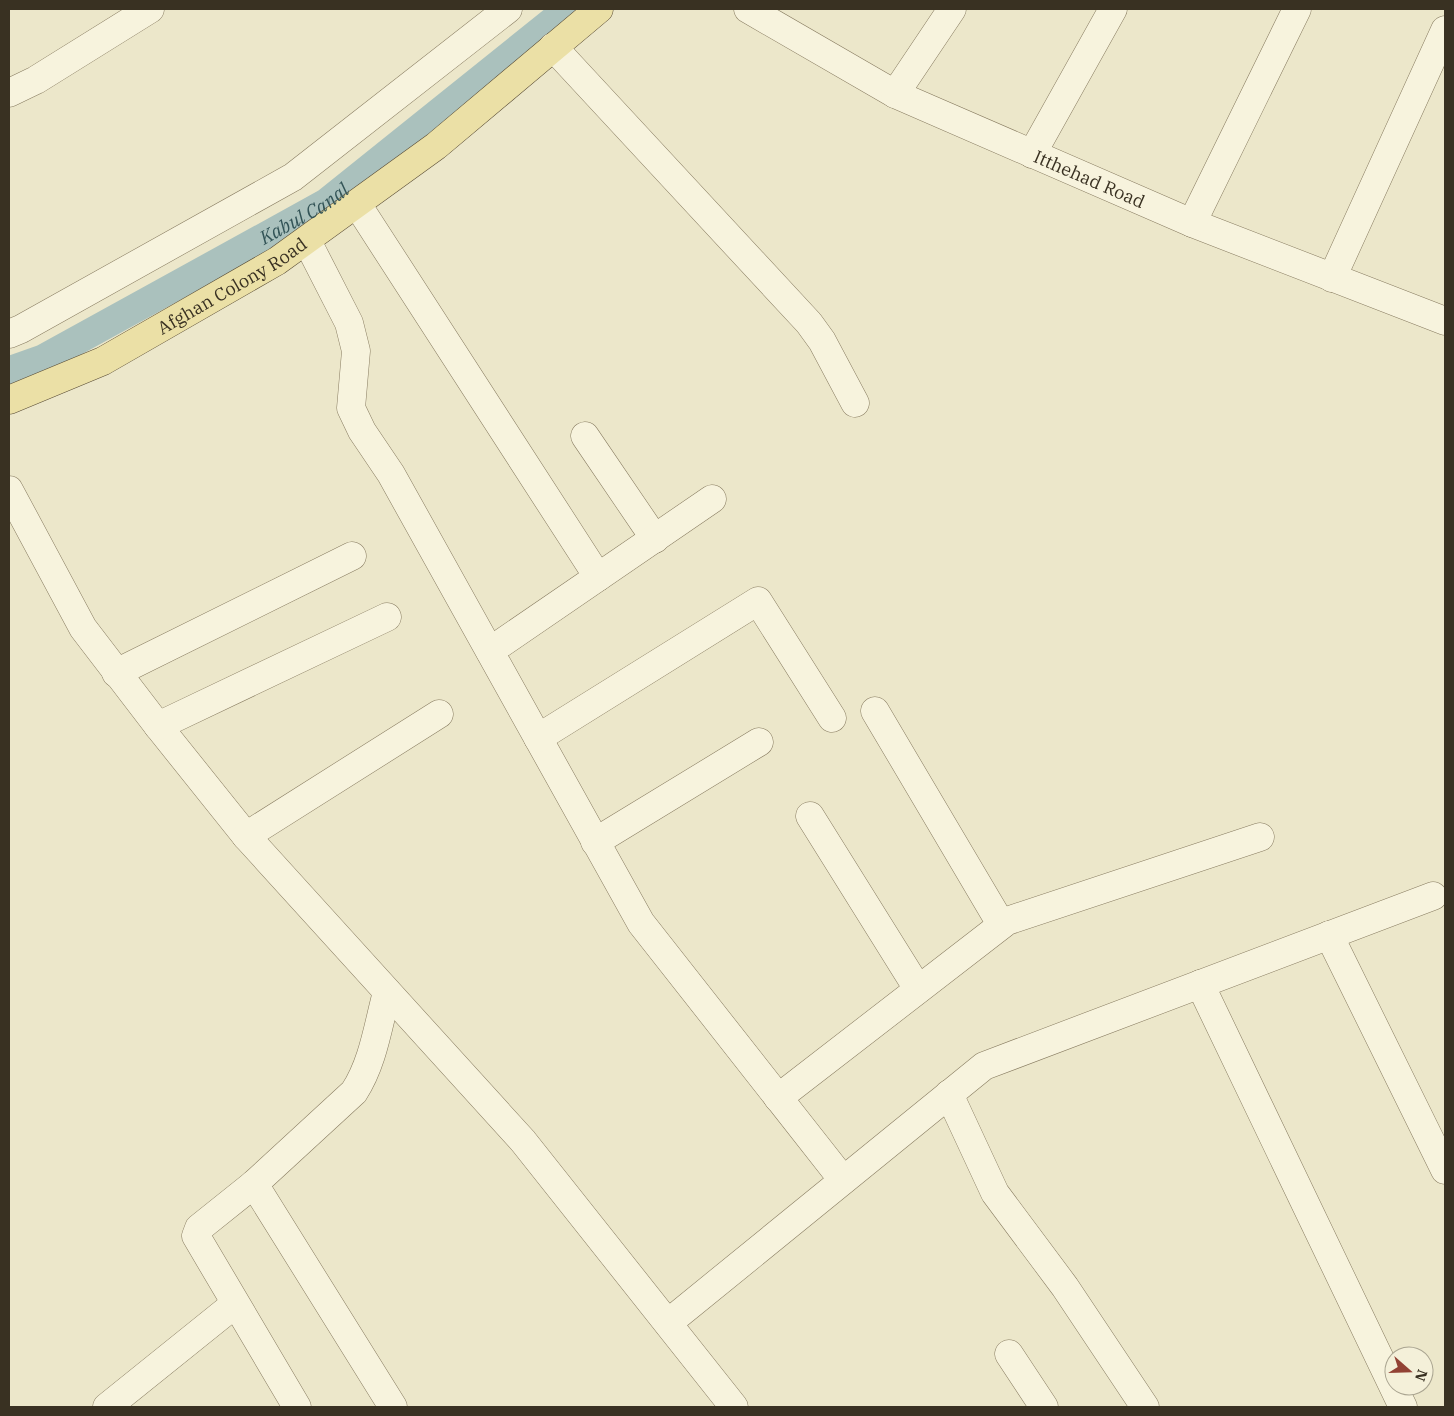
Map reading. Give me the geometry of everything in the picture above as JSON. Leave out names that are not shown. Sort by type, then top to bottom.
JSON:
[{"type":"main road","name":"Afghan Colony Road","points":[[9,400],[103,361],[277,261],[436,146],[599,9]]},
{"type":"street","points":[[9,94],[36,80],[150,9]]},
{"type":"street","points":[[9,334],[21,330],[293,177],[508,9]]},
{"type":"street","name":"Itthehad Road","points":[[748,9],[895,94],[1192,223],[1445,321]]},
{"type":"street","points":[[895,94],[952,9]]},
{"type":"street","points":[[1032,154],[1112,9]]},
{"type":"street","points":[[1192,223],[1297,9]]},
{"type":"street","points":[[1332,278],[1445,30]]},
{"type":"street","points":[[553,47],[796,309],[822,341],[855,403]]},
{"type":"street","points":[[356,204],[598,577]]},
{"type":"street","points":[[306,241],[349,323],[356,351],[352,408],[362,431],[391,474],[641,923],[843,1180]]},
{"type":"street","points":[[585,436],[655,539]]},
{"type":"street","points":[[9,490],[83,628],[116,673],[246,836],[523,1142],[734,1407]]},
{"type":"street","points":[[490,651],[712,499]]},
{"type":"street","points":[[116,673],[352,556]]},
{"type":"street","points":[[538,738],[758,601],[832,718]]},
{"type":"street","points":[[158,726],[387,616]]},
{"type":"street","points":[[875,711],[1002,924]]},
{"type":"street","points":[[246,836],[439,714]]},
{"type":"street","points":[[595,842],[759,742]]},
{"type":"street","points":[[810,816],[918,989]]},
{"type":"street","points":[[778,1098],[1007,921],[1260,837]]},
{"type":"street","points":[[668,1323],[984,1066],[1433,896]]},
{"type":"street","points":[[1329,935],[1445,1170]]},
{"type":"street","points":[[1200,984],[1402,1407]]},
{"type":"street","points":[[297,1407],[196,1236],[199,1228],[254,1184],[354,1092],[363,1078],[368,1064],[387,992]]},
{"type":"street","points":[[949,1094],[995,1193],[1065,1287],[1145,1407]]},
{"type":"street","points":[[254,1184],[393,1407]]},
{"type":"street","points":[[107,1407],[235,1304]]},
{"type":"street","points":[[1009,1354],[1044,1407]]},
{"type":"waterway","name":"Kabul Canal","points":[[9,371],[43,359],[326,203],[568,9]]}]
